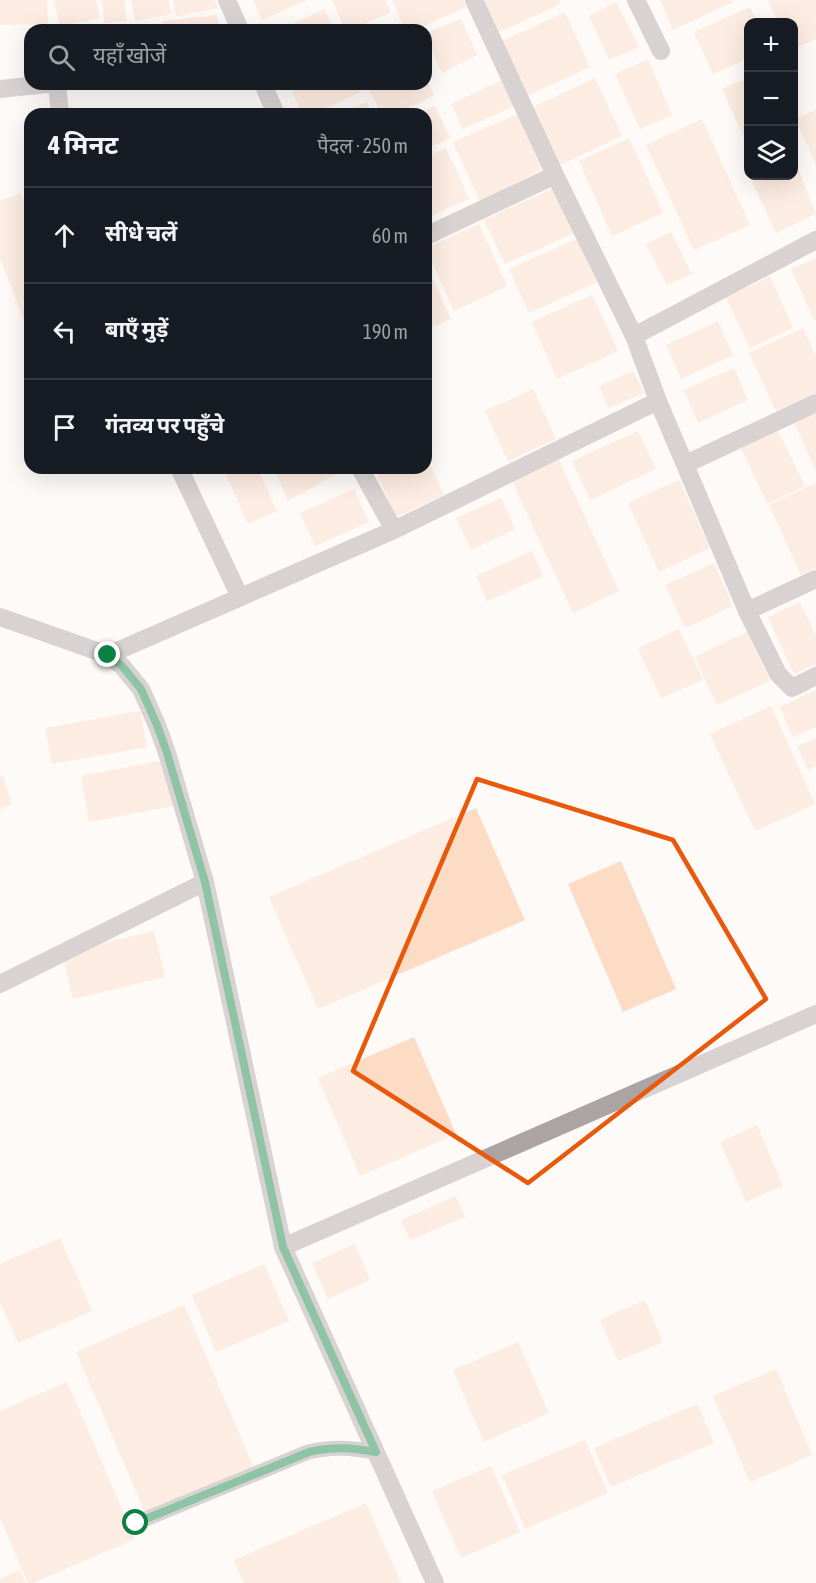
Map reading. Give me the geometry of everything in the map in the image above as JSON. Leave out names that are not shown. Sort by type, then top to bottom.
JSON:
[{"type":"street","points":[[227,0],[237,24]]},
{"type":"street","points":[[474,0],[555,175],[634,336],[658,401],[747,610],[778,674],[792,688],[816,676]]},
{"type":"street","points":[[636,0],[661,51]]},
{"type":"street","points":[[0,89],[24,86]]},
{"type":"street","points":[[58,90],[59,108]]},
{"type":"street","points":[[266,90],[273,108]]},
{"type":"street","points":[[432,233],[555,175]]},
{"type":"street","points":[[634,336],[816,240]]},
{"type":"street","points":[[108,655],[394,530],[658,401]]},
{"type":"street","points":[[686,464],[816,403]]},
{"type":"street","points":[[182,474],[240,597]]},
{"type":"street","points":[[363,474],[394,530]]},
{"type":"street","points":[[747,610],[816,579]]},
{"type":"street","points":[[0,616],[108,655],[122,666],[141,689],[157,725],[205,882],[283,1247],[435,1583]]},
{"type":"street","points":[[0,984],[205,882]]},
{"type":"street","points":[[283,1247],[816,1014]]},
{"type":"lane","points":[[136,1523],[309,1452],[344,1447],[376,1452]]},
{"type":"highlighted area","points":[[477,779],[673,840],[766,999],[528,1183],[353,1071]]},
{"type":"building","points":[[0,0],[47,0],[48,24],[0,25]]},
{"type":"building","points":[[54,0],[96,0],[100,18],[73,24],[59,24]]},
{"type":"building","points":[[102,0],[124,0],[127,21],[104,23]]},
{"type":"building","points":[[131,0],[169,0],[171,14],[135,21]]},
{"type":"building","points":[[173,0],[214,0],[218,8],[176,16]]},
{"type":"building","points":[[253,0],[307,0],[262,20]]},
{"type":"building","points":[[332,0],[385,0],[391,12],[364,24],[342,24]]},
{"type":"building","points":[[392,0],[463,0],[466,7],[428,24],[402,24]]},
{"type":"building","points":[[484,0],[559,0],[561,4],[499,32]]},
{"type":"building","points":[[660,0],[732,0],[733,2],[673,30]]},
{"type":"building","points":[[768,0],[816,0],[816,39],[798,47],[798,18],[776,18]]},
{"type":"building","points":[[616,2],[639,47],[609,60],[589,16]]},
{"type":"building","points":[[750,7],[755,18],[744,18],[744,60],[713,74],[694,32]]},
{"type":"building","points":[[325,9],[331,24],[292,24]]},
{"type":"building","points":[[565,12],[590,67],[527,96],[502,41]]},
{"type":"building","points":[[217,15],[218,24],[162,24],[162,21]]},
{"type":"building","points":[[461,19],[477,55],[442,73],[432,51],[432,31]]},
{"type":"building","points":[[648,59],[672,115],[640,129],[615,74]]},
{"type":"building","points":[[595,78],[622,136],[558,166],[531,108]]},
{"type":"building","points":[[502,80],[514,106],[463,129],[451,104]]},
{"type":"building","points":[[744,80],[744,138],[722,89]]},
{"type":"building","points":[[292,90],[360,90],[361,92],[325,108],[299,108]]},
{"type":"building","points":[[370,90],[431,90],[434,96],[408,108],[378,108]]},
{"type":"building","points":[[367,102],[370,108],[354,108]]},
{"type":"building","points":[[435,106],[450,138],[432,146],[432,108]]},
{"type":"building","points":[[816,110],[816,165],[798,126],[798,118]]},
{"type":"building","points":[[518,114],[541,170],[480,202],[453,142]]},
{"type":"building","points":[[702,119],[750,225],[694,250],[646,145]]},
{"type":"building","points":[[629,138],[663,213],[612,236],[579,161]]},
{"type":"building","points":[[446,148],[469,199],[432,216],[432,154]]},
{"type":"building","points":[[798,169],[816,214],[776,233],[751,180],[798,180]]},
{"type":"building","points":[[554,188],[574,233],[505,264],[484,220]]},
{"type":"building","points":[[21,193],[24,201],[24,321],[0,258],[0,201]]},
{"type":"building","points":[[479,224],[507,286],[454,311],[432,262],[432,245]]},
{"type":"building","points":[[671,232],[692,274],[667,285],[646,244]]},
{"type":"building","points":[[577,239],[597,282],[529,313],[509,269]]},
{"type":"building","points":[[816,258],[816,319],[814,320],[791,269]]},
{"type":"building","points":[[432,277],[451,319],[432,327]]},
{"type":"building","points":[[770,277],[793,328],[750,348],[726,297]]},
{"type":"building","points":[[592,295],[618,351],[557,379],[532,322]]},
{"type":"building","points":[[718,321],[733,355],[681,379],[666,345]]},
{"type":"building","points":[[803,328],[816,356],[816,393],[776,411],[749,353]]},
{"type":"building","points":[[734,368],[748,400],[698,423],[684,390]]},
{"type":"building","points":[[633,371],[644,393],[609,408],[599,386]]},
{"type":"building","points":[[533,389],[556,439],[508,461],[485,411]]},
{"type":"building","points":[[816,412],[816,471],[794,422]]},
{"type":"building","points":[[775,425],[805,486],[767,504],[739,443]]},
{"type":"building","points":[[638,431],[656,469],[590,500],[572,461]]},
{"type":"building","points":[[558,458],[619,591],[573,613],[511,479]]},
{"type":"building","points":[[432,468],[444,495],[396,517],[377,474],[432,474]]},
{"type":"building","points":[[226,474],[260,474],[277,511],[248,524]]},
{"type":"building","points":[[276,474],[336,474],[288,501]]},
{"type":"building","points":[[679,480],[710,548],[659,572],[628,503]]},
{"type":"building","points":[[816,483],[816,568],[801,575],[769,505]]},
{"type":"building","points":[[354,489],[369,522],[315,546],[300,513]]},
{"type":"building","points":[[501,498],[515,529],[471,550],[456,518]]},
{"type":"building","points":[[532,551],[543,576],[487,601],[476,576]]},
{"type":"building","points":[[714,563],[733,606],[685,628],[665,585]]},
{"type":"building","points":[[800,602],[816,636],[816,664],[794,674],[768,617]]},
{"type":"building","points":[[679,629],[703,680],[661,698],[638,648]]},
{"type":"building","points":[[747,632],[770,681],[717,705],[695,657]]},
{"type":"building","points":[[816,690],[816,727],[793,737],[780,707]]},
{"type":"building","points":[[771,706],[815,804],[755,831],[710,734]]},
{"type":"building","points":[[140,711],[147,747],[52,764],[45,728]]},
{"type":"building","points":[[816,738],[816,766],[808,770],[797,746]]},
{"type":"building","points":[[164,760],[173,806],[89,822],[81,776]]},
{"type":"building","points":[[3,776],[12,805],[0,809],[0,777]]},
{"type":"building","points":[[476,808],[525,920],[318,1009],[269,897]]},
{"type":"building","points":[[621,861],[676,989],[623,1012],[568,884]]},
{"type":"building","points":[[154,931],[165,977],[73,999],[62,953]]},
{"type":"building","points":[[414,1037],[456,1134],[360,1176],[318,1078]]},
{"type":"building","points":[[757,1125],[783,1186],[746,1202],[720,1142]]},
{"type":"building","points":[[456,1196],[465,1217],[410,1240],[401,1220]]},
{"type":"building","points":[[60,1238],[92,1311],[18,1343],[0,1302],[0,1264]]},
{"type":"building","points":[[355,1244],[370,1280],[328,1299],[312,1263]]},
{"type":"building","points":[[264,1264],[289,1321],[216,1352],[192,1295]]},
{"type":"building","points":[[645,1300],[663,1342],[618,1361],[600,1320]]},
{"type":"building","points":[[184,1305],[253,1466],[145,1512],[76,1352]]},
{"type":"building","points":[[518,1342],[549,1413],[484,1442],[453,1370]]},
{"type":"building","points":[[776,1369],[812,1455],[750,1482],[713,1396]]},
{"type":"building","points":[[67,1382],[135,1539],[33,1583],[28,1583],[0,1518],[0,1411]]},
{"type":"building","points":[[697,1404],[714,1443],[611,1487],[594,1448]]},
{"type":"building","points":[[585,1440],[608,1493],[525,1529],[502,1475]]},
{"type":"building","points":[[491,1466],[520,1532],[461,1558],[432,1491]]},
{"type":"building","points":[[366,1503],[401,1583],[244,1583],[234,1560]]},
{"type":"building","points":[[20,1570],[25,1583],[0,1583],[0,1579]]},
{"type":"route","points":[[108,655],[122,666],[141,689],[167,753],[205,882],[283,1247],[376,1452],[344,1447],[309,1452],[275,1464],[136,1523]]}]
